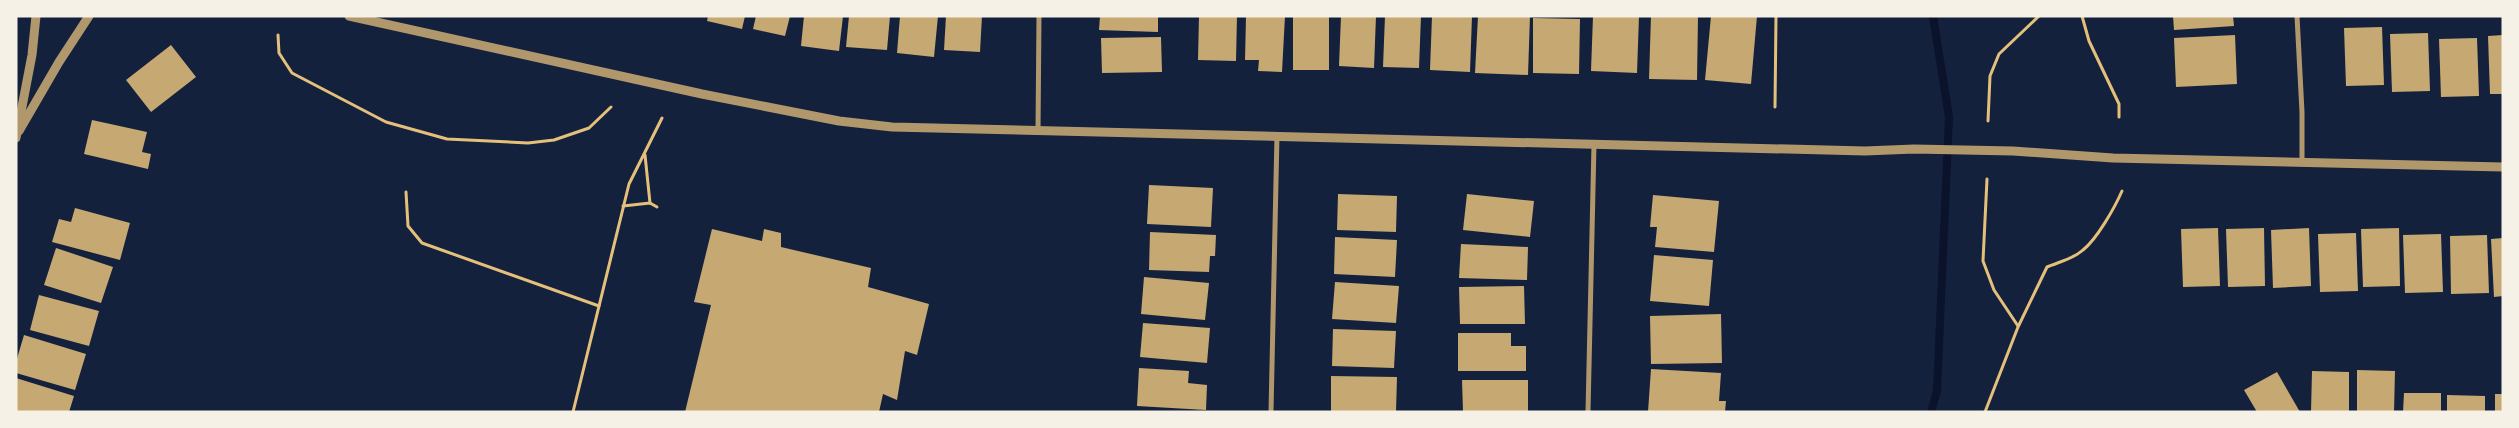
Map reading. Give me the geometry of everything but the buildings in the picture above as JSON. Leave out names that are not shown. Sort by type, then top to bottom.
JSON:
[{"type":"street","points":[[17,134],[36,16]]},
{"type":"street","points":[[17,134],[59,62],[89,16]]},
{"type":"street","points":[[349,16],[702,94],[839,121],[892,126],[1865,151],[1914,149],[2013,151],[2112,158],[2503,167]]},
{"type":"street","points":[[1038,131],[1039,16]]},
{"type":"street","points":[[2297,16],[2302,112],[2302,162]]},
{"type":"street","points":[[1271,412],[1277,135]]},
{"type":"street","points":[[1588,412],[1594,144]]},
{"type":"path","points":[[1776,16],[1776,107]]},
{"type":"path","points":[[1988,122],[1990,76],[1999,54],[2039,16]]},
{"type":"path","points":[[2082,16],[2089,40],[2119,104],[2119,117]]},
{"type":"path","points":[[278,35],[280,54],[292,73],[386,122],[447,139],[528,143],[554,140],[589,128],[611,107]]},
{"type":"path","points":[[574,412],[629,184],[662,118]]},
{"type":"path","points":[[645,155],[650,203]]},
{"type":"path","points":[[1987,179],[1984,261],[1994,290],[2018,327]]},
{"type":"path","points":[[1985,412],[2018,327],[2047,267],[2071,258],[2084,249],[2104,222],[2122,191]]},
{"type":"path","points":[[406,192],[408,226],[422,243],[599,306]]},
{"type":"path","points":[[623,206],[650,203],[658,207]]},
{"type":"waterway","points":[[1931,412],[1937,391],[1949,117],[1933,16]]}]
